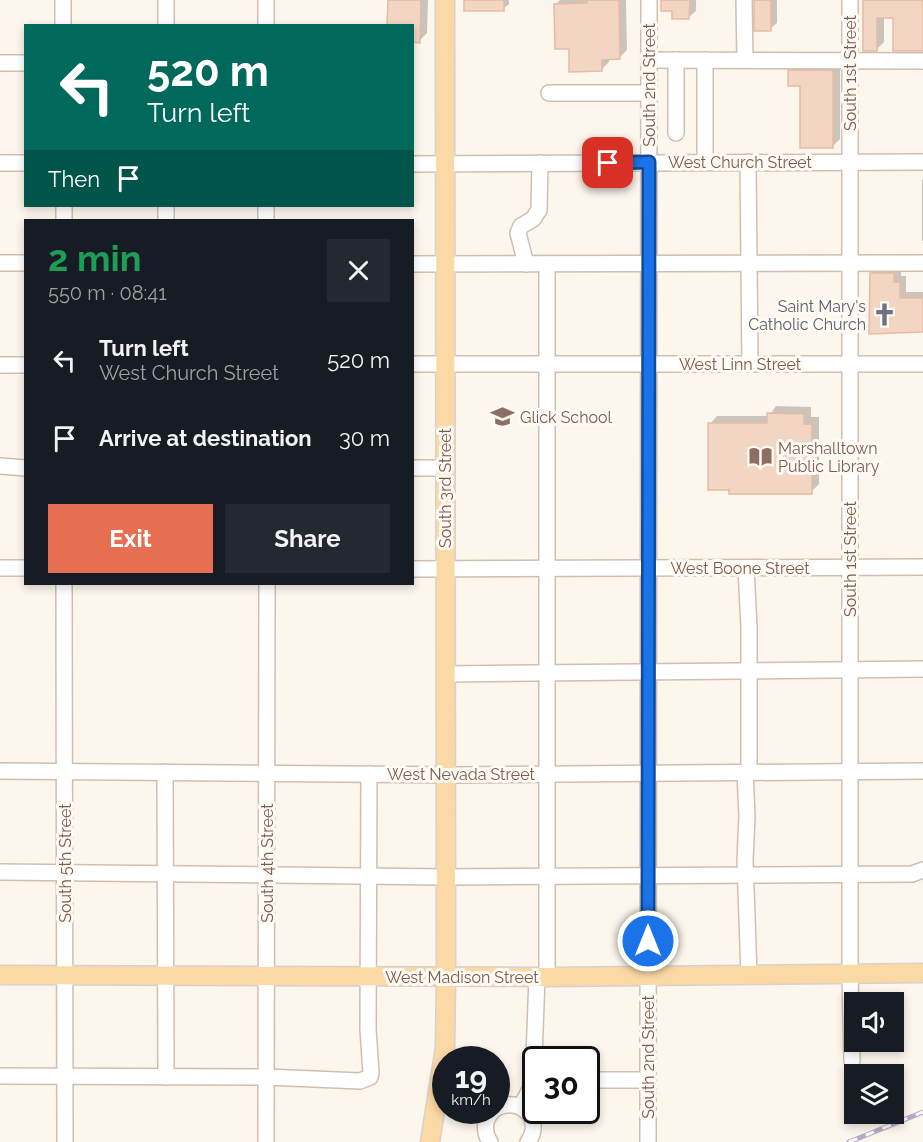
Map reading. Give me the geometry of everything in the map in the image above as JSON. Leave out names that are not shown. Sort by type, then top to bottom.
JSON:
[{"type":"main road","name":"South 3rd Street","points":[[430,1142],[445,1048],[446,977],[445,0]]},
{"type":"main road","name":"West Madison Street","points":[[0,975],[542,977],[923,973]]},
{"type":"street","points":[[63,0],[63,24]]},
{"type":"street","points":[[166,0],[166,24]]},
{"type":"street","points":[[266,0],[266,24]]},
{"type":"street","name":"South 2nd Street","points":[[648,1142],[649,0]]},
{"type":"street","points":[[744,0],[745,60]]},
{"type":"street","name":"South 1st Street","points":[[850,0],[850,973],[852,1060]]},
{"type":"street","points":[[649,60],[923,61]]},
{"type":"street","points":[[676,60],[676,133]]},
{"type":"street","points":[[705,60],[705,162]]},
{"type":"street","points":[[0,63],[24,63]]},
{"type":"street","points":[[549,93],[649,93]]},
{"type":"street","points":[[748,162],[750,364]]},
{"type":"street","name":"West Church Street","points":[[414,164],[923,162]]},
{"type":"street","points":[[0,163],[24,163]]},
{"type":"street","points":[[526,264],[518,233],[521,226],[533,219],[539,210],[540,163]]},
{"type":"street","points":[[0,263],[24,263]]},
{"type":"street","points":[[414,264],[923,263]]},
{"type":"street","points":[[537,1046],[547,876],[547,265]]},
{"type":"street","name":"West Linn Street","points":[[414,364],[923,364]]},
{"type":"street","points":[[0,365],[24,365]]},
{"type":"street","points":[[0,466],[24,468]]},
{"type":"street","points":[[414,468],[445,468]]},
{"type":"street","name":"West Boone Street","points":[[414,569],[923,567]]},
{"type":"street","points":[[0,568],[24,568]]},
{"type":"street","points":[[746,568],[749,671],[746,873],[748,975]]},
{"type":"street","name":"South 5th Street","points":[[64,585],[65,1142]]},
{"type":"street","name":"South 4th Street","points":[[266,1142],[267,585]]},
{"type":"street","points":[[446,674],[923,669]]},
{"type":"street","name":"West Nevada Street","points":[[0,771],[446,775],[923,771]]},
{"type":"street","points":[[165,772],[166,1077]]},
{"type":"street","points":[[0,1076],[267,1077],[360,1081],[370,1077],[368,1029],[369,774]]},
{"type":"street","points":[[0,872],[446,877],[746,873],[912,874],[923,870]]},
{"type":"street","points":[[600,1080],[648,1080]]},
{"type":"street","points":[[510,1103],[521,1106],[530,1114],[534,1125],[528,1142]]},
{"type":"street","points":[[485,1124],[486,1136],[490,1142]]},
{"type":"building","points":[[388,0],[421,0],[420,43],[414,42],[414,24],[387,24]]},
{"type":"building","points":[[464,0],[504,0],[504,11],[464,11]]},
{"type":"building","points":[[587,0],[619,0],[620,59],[602,60],[602,71],[569,72],[569,49],[555,49],[554,4],[587,3]]},
{"type":"building","points":[[661,0],[690,0],[689,19],[672,19],[672,11],[661,11]]},
{"type":"building","points":[[754,0],[771,0],[771,31],[754,31]]},
{"type":"building","points":[[863,0],[923,0],[923,51],[893,51],[893,18],[877,18],[877,51],[863,51]]},
{"type":"building","points":[[788,70],[833,70],[833,148],[800,148],[800,86],[788,86]]},
{"type":"building","points":[[870,273],[894,273],[894,282],[900,282],[900,298],[923,298],[923,332],[869,334]]},
{"type":"building","name":"Marshalltown Public Library","points":[[767,413],[804,414],[804,424],[812,424],[812,494],[729,494],[729,490],[708,490],[708,423],[767,423]]},
{"type":"railway","points":[[849,1142],[923,1112]]},
{"type":"place","name":"Saint Mary's Catholic Church","points":[[884,315]]},
{"type":"place","name":"Glick School","points":[[502,417]]},
{"type":"place","name":"Marshalltown Public Library","points":[[760,457]]},
{"type":"route","points":[[608,163],[649,162],[648,941]]}]
